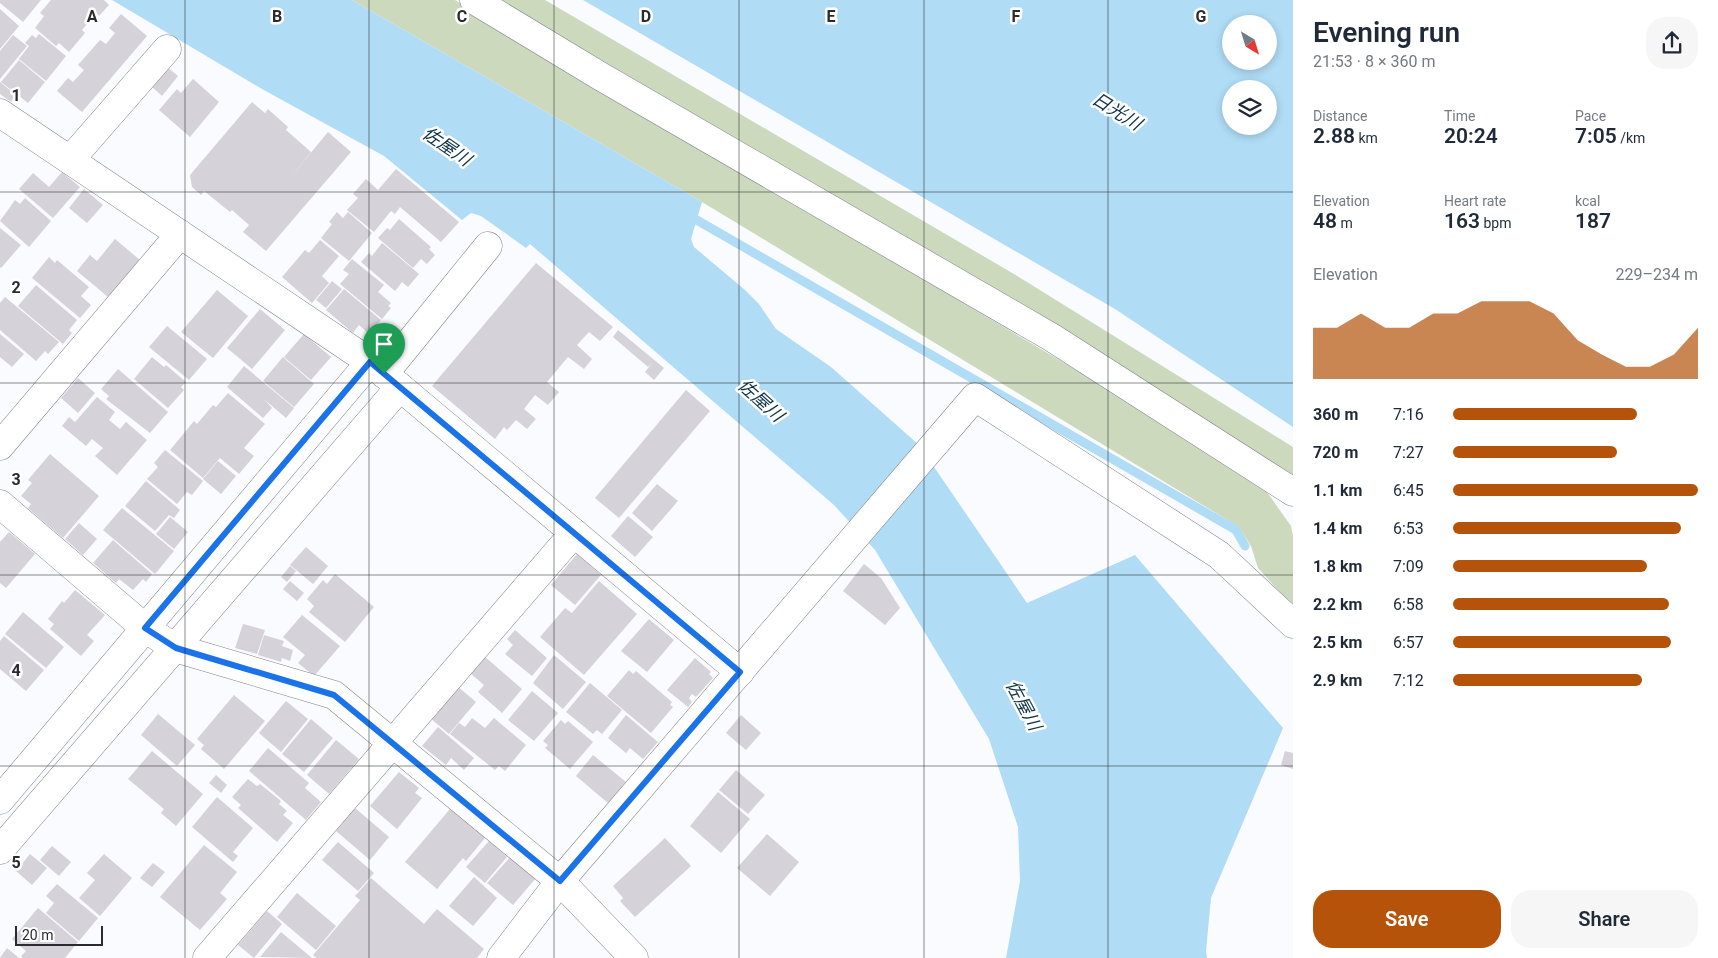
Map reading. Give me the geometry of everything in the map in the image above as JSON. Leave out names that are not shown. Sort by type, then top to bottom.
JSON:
[{"type":"street","points":[[474,0],[600,76],[1051,337],[1293,492]]},
{"type":"street","points":[[70,160],[167,48]]},
{"type":"street","points":[[2,117],[180,234],[384,375],[740,672]]},
{"type":"street","points":[[0,446],[180,234]]},
{"type":"street","points":[[0,850],[176,648],[384,375],[488,246]]},
{"type":"street","points":[[0,800],[145,628],[384,375]]},
{"type":"street","points":[[501,958],[560,881],[975,397],[1219,555],[1293,624]]},
{"type":"street","points":[[0,504],[145,628],[176,648],[334,695],[560,881],[634,958]]},
{"type":"street","points":[[207,958],[574,533]]},
{"type":"green space","points":[[352,0],[455,0],[1257,478],[1291,526],[1293,536],[1293,607],[1258,568],[1251,546],[1239,527],[702,202]]},
{"type":"green space","points":[[499,0],[545,0],[1014,274],[1293,447],[1293,476],[995,290]]},
{"type":"water","name":"佐屋川","points":[[112,0],[352,0],[702,202],[691,239],[694,247],[759,304],[776,329],[831,367],[919,445],[1027,603],[1135,555],[1283,728],[1211,898],[1207,958],[1006,958],[1020,881],[1018,827],[989,739],[875,550],[834,505],[530,244],[526,248],[481,216],[471,213],[462,220],[384,156],[262,89]]},
{"type":"water","name":"日光川","points":[[583,0],[1293,0],[1293,427],[1115,309]]},
{"type":"building","points":[[0,0],[41,0],[23,22],[0,3]]},
{"type":"building","points":[[51,0],[104,0],[109,5],[99,16],[96,13],[82,30],[85,33],[69,52],[59,43],[56,46],[35,28],[44,16],[40,13]]},
{"type":"building","points":[[0,9],[19,26],[0,49]]},
{"type":"building","points":[[121,14],[147,36],[82,112],[57,91],[68,78],[73,82],[84,70],[78,65],[100,40],[106,44],[115,33],[109,28]]},
{"type":"building","points":[[39,34],[66,56],[46,81],[19,59],[29,46],[25,43],[32,35],[36,38]]},
{"type":"building","points":[[13,35],[27,46],[0,79],[0,51]]},
{"type":"building","points":[[19,60],[45,82],[28,103],[1,82]]},
{"type":"building","points":[[166,66],[178,76],[162,96],[150,85]]},
{"type":"building","points":[[193,79],[219,102],[190,137],[159,110],[177,89],[181,93]]},
{"type":"building","points":[[0,82],[16,95],[11,102],[0,94]]},
{"type":"building","points":[[252,102],[265,113],[268,109],[288,127],[286,130],[311,152],[289,179],[328,132],[351,152],[266,251],[243,232],[249,225],[232,210],[230,212],[204,191],[201,195],[192,187],[190,175]]},
{"type":"building","points":[[396,169],[459,222],[441,242],[400,207],[395,214],[391,211],[374,232],[347,210],[358,198],[353,194],[366,179],[378,190]]},
{"type":"building","points":[[62,172],[80,187],[53,218],[19,189],[33,173],[49,187]]},
{"type":"building","points":[[84,189],[103,205],[87,223],[69,208]]},
{"type":"building","points":[[25,198],[51,221],[29,247],[0,221],[15,200],[20,204]]},
{"type":"building","points":[[337,212],[343,218],[348,212],[372,233],[349,261],[321,238],[332,224],[329,222]]},
{"type":"building","points":[[399,219],[431,247],[429,249],[435,255],[427,264],[421,259],[413,268],[378,238],[387,228],[390,230]]},
{"type":"building","points":[[0,228],[21,245],[1,268],[0,267]]},
{"type":"building","points":[[115,239],[140,260],[108,297],[77,271],[90,255],[97,261]]},
{"type":"building","points":[[320,240],[339,256],[322,276],[329,283],[312,303],[282,277],[305,250],[309,253]]},
{"type":"building","points":[[382,243],[419,274],[408,287],[402,282],[395,291],[361,262],[369,253],[372,256]]},
{"type":"building","points":[[49,257],[55,263],[57,260],[89,287],[81,296],[91,305],[80,318],[32,278]]},
{"type":"building","points":[[352,259],[384,285],[378,292],[391,303],[388,306],[391,308],[382,319],[340,284],[349,274],[343,270]]},
{"type":"building","points":[[536,263],[613,327],[600,341],[589,332],[577,345],[592,359],[584,369],[568,357],[547,382],[559,392],[548,405],[535,395],[524,409],[536,419],[527,429],[516,420],[507,430],[504,427],[495,439],[432,386]]},
{"type":"building","points":[[332,281],[342,289],[326,308],[316,300]]},
{"type":"building","points":[[36,285],[77,320],[69,330],[72,333],[63,344],[18,306]]},
{"type":"building","points":[[344,289],[381,320],[369,334],[359,325],[353,333],[326,310]]},
{"type":"building","points":[[217,290],[248,316],[213,358],[181,332]]},
{"type":"building","points":[[5,297],[59,342],[48,354],[45,351],[36,361],[0,330],[0,303]]},
{"type":"building","points":[[260,309],[285,330],[252,369],[227,348]]},
{"type":"building","points":[[167,326],[207,359],[189,380],[149,347]]},
{"type":"building","points":[[618,330],[664,368],[654,380],[645,372],[652,363],[648,367],[613,337]]},
{"type":"building","points":[[0,334],[24,354],[12,367],[0,357]]},
{"type":"building","points":[[304,334],[331,357],[311,380],[284,357]]},
{"type":"building","points":[[152,357],[164,367],[166,365],[186,382],[181,387],[184,390],[168,408],[134,379]]},
{"type":"building","points":[[283,357],[314,384],[294,407],[263,381]]},
{"type":"building","points":[[244,366],[294,408],[286,418],[265,400],[272,408],[263,418],[227,387]]},
{"type":"building","points":[[118,369],[168,412],[150,433],[106,399],[109,396],[101,389]]},
{"type":"building","points":[[78,378],[95,393],[78,413],[61,398]]},
{"type":"building","points":[[686,390],[710,411],[619,518],[595,498]]},
{"type":"building","points":[[228,393],[265,424],[244,448],[254,456],[239,474],[220,458],[203,478],[170,450],[194,421],[197,424],[213,405],[216,407]]},
{"type":"building","points":[[97,397],[115,412],[109,420],[120,429],[126,422],[147,440],[117,475],[95,456],[103,448],[92,439],[86,446],[62,426],[69,417],[75,422]]},
{"type":"building","points":[[165,450],[203,481],[192,495],[187,492],[177,504],[147,479],[158,467],[154,463]]},
{"type":"building","points":[[50,454],[99,496],[63,538],[28,508],[31,504],[21,496],[32,483],[28,480]]},
{"type":"building","points":[[218,461],[236,476],[221,494],[203,479]]},
{"type":"building","points":[[146,481],[180,510],[174,518],[169,515],[155,531],[125,506]]},
{"type":"building","points":[[657,484],[678,501],[652,531],[632,513]]},
{"type":"building","points":[[122,508],[174,551],[155,574],[103,530]]},
{"type":"building","points":[[628,516],[653,537],[635,557],[611,536]]},
{"type":"building","points":[[170,517],[188,532],[174,549],[156,534]]},
{"type":"building","points":[[79,523],[97,539],[83,555],[65,539]]},
{"type":"building","points":[[9,532],[35,554],[6,588],[0,583],[0,542]]},
{"type":"building","points":[[113,540],[152,574],[146,582],[143,579],[133,590],[119,579],[116,583],[93,563]]},
{"type":"building","points":[[306,547],[328,566],[313,584],[290,565]]},
{"type":"building","points":[[577,554],[601,575],[575,605],[551,585]]},
{"type":"building","points":[[864,564],[881,578],[900,608],[885,625],[843,591]]},
{"type":"building","points":[[290,566],[296,571],[287,582],[281,577]]},
{"type":"building","points":[[335,574],[374,607],[345,642],[309,612],[314,606],[307,599],[323,580],[327,584]]},
{"type":"building","points":[[290,581],[304,593],[297,601],[283,589]]},
{"type":"building","points":[[599,581],[637,614],[584,675],[540,637],[565,608],[572,613]]},
{"type":"building","points":[[75,590],[105,615],[87,635],[94,641],[81,656],[50,629],[54,624],[48,619],[62,601],[64,603]]},
{"type":"building","points":[[23,612],[64,647],[46,668],[5,634]]},
{"type":"building","points":[[302,615],[340,646],[314,676],[298,663],[305,655],[283,637]]},
{"type":"building","points":[[649,619],[674,640],[647,672],[621,651]]},
{"type":"building","points":[[243,624],[265,630],[257,654],[235,648]]},
{"type":"building","points":[[515,630],[547,658],[532,676],[505,654],[513,645],[507,639]]},
{"type":"building","points":[[264,635],[284,641],[282,646],[293,650],[290,661],[282,658],[281,662],[258,655]]},
{"type":"building","points":[[4,636],[44,670],[26,691],[0,669],[0,641]]},
{"type":"building","points":[[554,655],[586,682],[563,709],[533,683]]},
{"type":"building","points":[[484,656],[522,689],[502,713],[478,692],[484,685],[470,673]]},
{"type":"building","points":[[695,658],[711,672],[709,674],[713,678],[696,697],[692,694],[689,698],[692,702],[688,707],[667,690]]},
{"type":"building","points":[[629,670],[633,674],[636,671],[672,702],[670,705],[673,707],[651,733],[607,696]]},
{"type":"building","points":[[590,683],[622,710],[602,734],[597,730],[593,734],[566,712]]},
{"type":"building","points":[[457,686],[476,702],[449,734],[430,718]]},
{"type":"building","points":[[532,691],[558,713],[534,741],[508,720]]},
{"type":"building","points":[[234,695],[265,721],[224,769],[201,749],[204,745],[197,739]]},
{"type":"building","points":[[286,701],[308,719],[281,752],[259,733]]},
{"type":"building","points":[[158,714],[195,745],[177,766],[141,735]]},
{"type":"building","points":[[626,715],[658,742],[643,759],[630,748],[626,753],[608,738]]},
{"type":"building","points":[[741,715],[761,733],[746,750],[726,733]]},
{"type":"building","points":[[472,718],[485,728],[494,718],[526,745],[505,771],[499,766],[495,770],[450,734],[459,723],[465,727]]},
{"type":"building","points":[[311,719],[333,738],[304,772],[282,754]]},
{"type":"building","points":[[561,720],[565,724],[568,721],[593,742],[570,769],[545,748],[548,745],[543,741]]},
{"type":"building","points":[[438,727],[474,758],[464,770],[451,758],[446,765],[422,746]]},
{"type":"building","points":[[336,740],[359,759],[329,794],[307,775]]},
{"type":"building","points":[[268,748],[309,783],[305,788],[321,802],[306,820],[249,771]]},
{"type":"building","points":[[152,751],[203,794],[176,826],[161,813],[164,809],[128,779]]},
{"type":"building","points":[[1285,751],[1293,753],[1293,769],[1281,765]]},
{"type":"building","points":[[593,755],[626,782],[608,803],[576,776]]},
{"type":"building","points":[[736,770],[765,795],[748,814],[719,790]]},
{"type":"building","points":[[399,772],[419,788],[415,793],[422,798],[397,829],[370,806]]},
{"type":"building","points":[[216,775],[227,785],[221,793],[209,783]]},
{"type":"building","points":[[248,779],[257,786],[260,784],[281,801],[279,804],[287,811],[283,815],[293,823],[277,842],[238,808],[241,805],[232,797]]},
{"type":"building","points":[[718,792],[750,819],[721,853],[690,826]]},
{"type":"building","points":[[217,797],[253,828],[233,852],[238,856],[233,862],[192,827]]},
{"type":"building","points":[[355,808],[389,837],[370,860],[336,831]]},
{"type":"building","points":[[450,809],[485,838],[466,861],[463,858],[437,889],[405,862]]},
{"type":"building","points":[[767,834],[799,862],[770,896],[737,868]]},
{"type":"building","points":[[665,838],[691,866],[635,917],[620,901],[623,898],[613,886]]},
{"type":"building","points":[[489,841],[507,857],[485,883],[466,867]]},
{"type":"building","points":[[338,842],[374,873],[358,891],[322,860]]},
{"type":"building","points":[[204,845],[237,872],[220,893],[227,899],[200,930],[160,897]]},
{"type":"building","points":[[52,846],[71,862],[59,876],[40,860]]},
{"type":"building","points":[[30,854],[47,868],[32,885],[16,871]]},
{"type":"building","points":[[104,854],[132,878],[100,916],[79,898],[95,880],[87,873]]},
{"type":"building","points":[[511,856],[536,878],[513,905],[487,883]]},
{"type":"building","points":[[153,863],[165,872],[152,887],[140,878]]},
{"type":"building","points":[[474,877],[497,898],[473,926],[449,906]]},
{"type":"building","points":[[371,878],[424,924],[437,909],[484,949],[477,958],[317,958],[313,955],[360,900],[355,896]]},
{"type":"building","points":[[57,884],[98,918],[79,941],[46,913],[54,903],[46,896]]},
{"type":"building","points":[[297,893],[336,926],[316,950],[277,917]]},
{"type":"building","points":[[38,908],[78,942],[65,958],[23,958],[21,956],[26,951],[12,939]]},
{"type":"building","points":[[267,911],[282,924],[254,958],[238,945]]},
{"type":"building","points":[[281,932],[312,958],[260,957]]},
{"type":"building","points":[[7,948],[19,958],[0,958]]},
{"type":"waterway","points":[[688,215],[1236,530],[1245,546]]},
{"type":"route","points":[[370,362],[384,374],[740,672],[560,881],[334,695],[176,648],[145,628],[370,362]]}]
